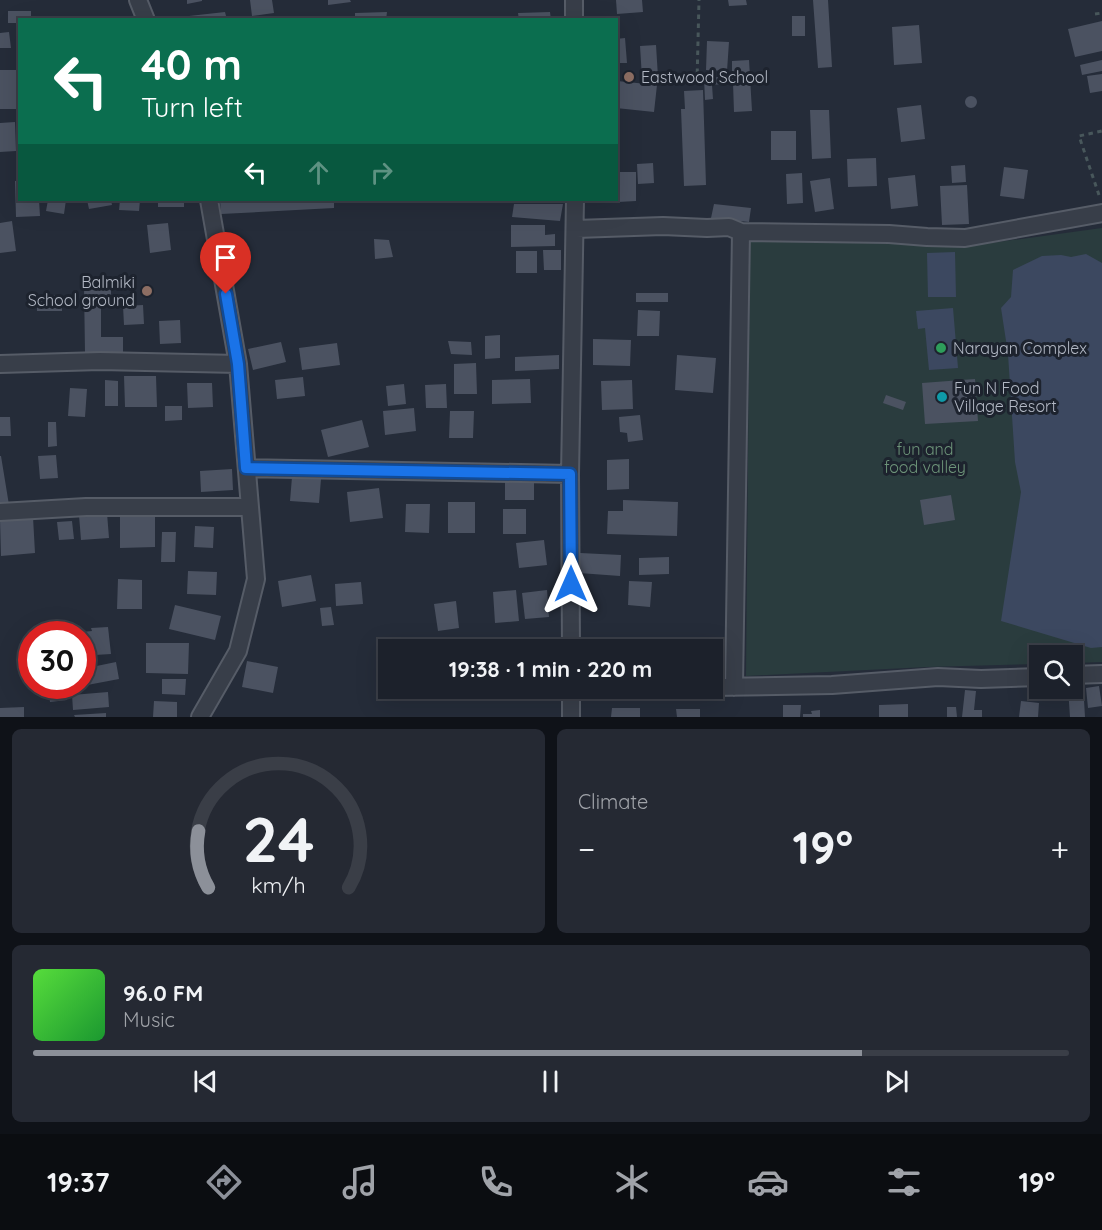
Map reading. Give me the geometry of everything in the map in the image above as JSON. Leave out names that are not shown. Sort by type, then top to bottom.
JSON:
[{"type":"street","points":[[138,0],[145,18]]},
{"type":"street","points":[[574,0],[574,18]]},
{"type":"street","points":[[200,717],[238,651],[256,579],[238,364],[209,201]]},
{"type":"street","points":[[571,639],[570,474],[575,201]]},
{"type":"street","points":[[576,229],[663,226],[729,227],[741,232],[889,234],[965,238],[1102,213]]},
{"type":"street","points":[[734,687],[741,232]]},
{"type":"street","points":[[0,364],[99,361],[238,364]]},
{"type":"street","points":[[246,468],[570,474]]},
{"type":"street","points":[[0,512],[86,507],[250,507]]},
{"type":"street","points":[[1083,675],[1102,674]]},
{"type":"street","points":[[723,687],[832,685],[938,678],[1029,677]]},
{"type":"street","points":[[571,717],[572,699]]},
{"type":"path","points":[[698,82],[699,0]]},
{"type":"path","points":[[1095,14],[1102,13]]},
{"type":"path","points":[[1102,131],[1080,136],[1102,204]]},
{"type":"green space","name":"fun and food valley","points":[[1102,228],[1102,662],[1083,663],[1083,645],[1029,645],[1029,664],[746,676],[750,240],[969,246]]},
{"type":"water","points":[[955,252],[956,297],[928,297],[927,253]]},
{"type":"water","points":[[1086,254],[1102,263],[1102,647],[1091,648],[1001,621],[1021,492],[1015,462],[1008,354],[1001,308],[1011,297],[1013,270],[1042,256],[1071,257]]},
{"type":"water","name":"Narayan Complex","points":[[953,308],[958,368],[929,370],[925,328],[918,329],[916,311]]},
{"type":"building","points":[[187,0],[202,0],[202,1],[187,4]]},
{"type":"building","points":[[250,0],[272,0],[274,13],[252,16]]},
{"type":"building","points":[[328,0],[350,0],[351,2],[328,5]]},
{"type":"building","points":[[616,0],[642,0],[643,12],[617,14]]},
{"type":"building","points":[[728,0],[746,0],[747,5],[729,6]]},
{"type":"building","points":[[813,0],[828,0],[832,67],[818,68]]},
{"type":"building","points":[[8,11],[31,11],[31,18],[18,18],[18,23],[8,23]]},
{"type":"building","points":[[225,12],[226,18],[171,18]]},
{"type":"building","points":[[387,12],[386,18],[355,18],[355,13]]},
{"type":"building","points":[[550,12],[551,18],[519,18],[518,13]]},
{"type":"building","points":[[792,16],[805,16],[805,36],[792,36]]},
{"type":"building","points":[[1102,21],[1102,51],[1075,57],[1068,29]]},
{"type":"building","points":[[919,25],[922,63],[894,65],[892,27]]},
{"type":"building","points":[[9,32],[11,48],[0,48],[0,33]]},
{"type":"building","points":[[625,38],[627,63],[618,63],[618,39]]},
{"type":"building","points":[[707,41],[729,42],[727,71],[706,70]]},
{"type":"building","points":[[656,45],[658,77],[642,78],[640,46]]},
{"type":"building","points":[[749,60],[752,111],[734,112],[733,83],[712,85],[713,99],[705,100],[704,78],[732,76],[732,61]]},
{"type":"building","points":[[1102,60],[1102,71],[1082,75],[1080,65]]},
{"type":"building","points":[[0,70],[18,70],[18,109],[0,109]]},
{"type":"building","points":[[1102,74],[1102,91],[1090,93],[1087,76]]},
{"type":"building","points":[[618,81],[657,85],[654,112],[618,108]]},
{"type":"building","points":[[703,90],[706,185],[684,186],[681,109],[685,109],[684,91]]},
{"type":"building","points":[[971,96],[977,102],[971,108],[965,102]]},
{"type":"building","points":[[921,105],[925,139],[901,142],[897,108]]},
{"type":"building","points":[[810,110],[829,110],[831,158],[812,159]]},
{"type":"building","points":[[15,122],[16,151],[0,152],[0,123]]},
{"type":"building","points":[[771,131],[796,131],[796,160],[771,160]]},
{"type":"building","points":[[876,158],[877,186],[848,187],[847,159]]},
{"type":"building","points":[[653,163],[654,183],[638,184],[637,164]]},
{"type":"building","points":[[965,165],[966,182],[952,183],[951,166]]},
{"type":"building","points":[[1004,167],[1028,170],[1024,199],[1000,196]]},
{"type":"building","points":[[618,172],[636,172],[636,201],[600,203],[600,201],[618,201]]},
{"type":"building","points":[[802,173],[803,203],[787,204],[786,174]]},
{"type":"building","points":[[915,175],[918,206],[891,209],[888,178]]},
{"type":"building","points":[[830,178],[834,209],[815,212],[810,181]]},
{"type":"building","points":[[15,181],[18,181],[18,201],[39,201],[40,216],[16,217]]},
{"type":"building","points":[[967,185],[969,224],[942,225],[940,186]]},
{"type":"building","points":[[48,201],[66,201],[64,214],[46,211]]},
{"type":"building","points":[[87,201],[111,201],[112,205],[89,209]]},
{"type":"building","points":[[120,201],[140,201],[139,211],[119,210]]},
{"type":"building","points":[[158,201],[184,201],[184,207],[158,207]]},
{"type":"building","points":[[220,201],[334,201],[334,208],[221,214]]},
{"type":"building","points":[[514,204],[563,204],[560,221],[512,217]]},
{"type":"building","points":[[714,204],[751,208],[749,222],[711,218]]},
{"type":"building","points":[[12,221],[16,251],[0,253],[0,223]]},
{"type":"building","points":[[168,223],[171,250],[150,253],[147,225]]},
{"type":"building","points":[[511,225],[545,225],[545,235],[555,234],[555,246],[511,247]]},
{"type":"building","points":[[374,239],[389,240],[393,257],[375,259]]},
{"type":"building","points":[[543,250],[561,250],[561,270],[544,270]]},
{"type":"building","points":[[516,251],[537,251],[537,273],[516,273]]},
{"type":"building","points":[[84,286],[111,286],[111,304],[101,304],[101,337],[123,337],[123,353],[85,353]]},
{"type":"building","points":[[636,293],[668,293],[668,302],[636,302]]},
{"type":"building","points":[[62,295],[62,311],[37,311],[37,296]]},
{"type":"building","points":[[143,305],[144,324],[124,325],[123,306]]},
{"type":"building","points":[[638,310],[660,311],[659,336],[637,336]]},
{"type":"building","points":[[180,320],[181,343],[160,344],[159,321]]},
{"type":"building","points":[[500,335],[500,358],[485,359],[485,336]]},
{"type":"building","points":[[593,339],[631,340],[630,366],[593,365]]},
{"type":"building","points":[[448,341],[471,342],[472,355],[451,354]]},
{"type":"building","points":[[281,342],[286,362],[253,370],[248,349]]},
{"type":"building","points":[[337,343],[340,365],[302,370],[299,348]]},
{"type":"building","points":[[559,355],[559,369],[515,371],[515,357]]},
{"type":"building","points":[[677,355],[716,358],[713,393],[675,390]]},
{"type":"building","points":[[476,363],[477,394],[454,394],[454,364]]},
{"type":"building","points":[[124,376],[156,376],[157,407],[125,407]]},
{"type":"building","points":[[303,377],[305,396],[277,399],[275,380]]},
{"type":"building","points":[[530,379],[531,403],[492,404],[492,380]]},
{"type":"building","points":[[975,379],[978,421],[925,424],[922,383]]},
{"type":"building","points":[[105,380],[118,381],[118,406],[105,406]]},
{"type":"building","points":[[632,380],[633,409],[602,410],[601,381]]},
{"type":"building","points":[[187,383],[212,383],[213,407],[188,408]]},
{"type":"building","points":[[404,384],[406,404],[388,406],[386,386]]},
{"type":"building","points":[[446,384],[447,408],[426,408],[425,385]]},
{"type":"building","points":[[70,388],[87,389],[85,417],[68,416]]},
{"type":"building","points":[[886,395],[906,402],[903,410],[883,403]]},
{"type":"building","points":[[165,406],[182,406],[182,420],[165,421]]},
{"type":"building","points":[[414,408],[416,431],[385,435],[383,411]]},
{"type":"building","points":[[450,411],[474,411],[473,438],[449,438]]},
{"type":"building","points":[[640,415],[643,440],[628,442],[627,433],[620,432],[619,417]]},
{"type":"building","points":[[0,417],[10,417],[11,436],[0,436]]},
{"type":"building","points":[[362,420],[369,447],[328,457],[321,430]]},
{"type":"building","points":[[48,422],[56,422],[57,446],[48,447]]},
{"type":"building","points":[[56,455],[58,478],[40,479],[38,456]]},
{"type":"building","points":[[0,456],[9,505],[0,506]]},
{"type":"building","points":[[629,459],[629,489],[607,490],[607,460]]},
{"type":"building","points":[[232,469],[233,490],[201,492],[200,471]]},
{"type":"building","points":[[292,477],[321,479],[319,503],[290,501]]},
{"type":"building","points":[[505,477],[534,478],[534,500],[505,500]]},
{"type":"building","points":[[379,488],[383,518],[350,522],[347,492]]},
{"type":"building","points":[[951,495],[955,520],[924,525],[920,500]]},
{"type":"building","points":[[623,500],[678,502],[677,536],[607,534],[608,511],[623,511]]},
{"type":"building","points":[[448,502],[475,502],[475,533],[448,533]]},
{"type":"building","points":[[406,504],[430,504],[429,533],[405,532]]},
{"type":"building","points":[[503,509],[526,509],[526,534],[503,534]]},
{"type":"building","points":[[107,513],[109,538],[81,540],[79,515]]},
{"type":"building","points":[[155,515],[155,547],[120,548],[120,516]]},
{"type":"building","points":[[33,517],[35,553],[1,556],[0,519]]},
{"type":"building","points":[[72,521],[74,539],[59,540],[57,522]]},
{"type":"building","points":[[195,526],[214,527],[213,548],[194,547]]},
{"type":"building","points":[[162,532],[176,532],[175,562],[161,562]]},
{"type":"building","points":[[544,540],[547,565],[519,568],[516,543]]},
{"type":"building","points":[[580,553],[621,555],[620,576],[579,573]]},
{"type":"building","points":[[669,557],[669,574],[639,575],[639,558]]},
{"type":"building","points":[[188,571],[217,572],[216,595],[187,594]]},
{"type":"building","points":[[311,575],[316,601],[282,607],[278,581]]},
{"type":"building","points":[[118,579],[142,580],[142,609],[117,609]]},
{"type":"building","points":[[629,581],[652,582],[650,607],[628,605]]},
{"type":"building","points":[[361,582],[363,604],[336,606],[335,584]]},
{"type":"building","points":[[516,590],[519,621],[495,623],[493,592]]},
{"type":"building","points":[[547,590],[549,617],[525,619],[522,593]]},
{"type":"building","points":[[456,601],[459,628],[438,631],[434,604]]},
{"type":"building","points":[[175,605],[221,616],[215,640],[169,629]]},
{"type":"building","points":[[331,607],[334,625],[322,626],[320,608]]},
{"type":"building","points":[[108,627],[111,654],[96,655],[96,628]]},
{"type":"building","points":[[146,643],[189,643],[188,674],[146,673]]},
{"type":"building","points":[[247,661],[278,667],[273,693],[242,687]]},
{"type":"building","points":[[116,662],[119,679],[96,683],[96,666]]},
{"type":"building","points":[[162,679],[186,679],[185,695],[162,694]]},
{"type":"building","points":[[1083,683],[1085,717],[1070,717],[1069,699],[1083,699]]},
{"type":"building","points":[[1099,686],[1102,706],[1088,708],[1086,688]]},
{"type":"building","points":[[965,690],[976,691],[974,710],[982,710],[982,717],[962,717]]},
{"type":"building","points":[[108,692],[109,707],[73,710],[72,699],[96,699],[96,693]]},
{"type":"building","points":[[50,699],[67,699],[67,700],[50,702]]},
{"type":"building","points":[[154,701],[177,702],[177,717],[153,717]]},
{"type":"building","points":[[1021,701],[1039,703],[1038,717],[1019,717]]},
{"type":"building","points":[[908,704],[908,717],[879,717],[879,705]]},
{"type":"building","points":[[783,705],[801,705],[800,717],[783,717]]},
{"type":"building","points":[[24,707],[24,717],[0,717],[0,708]]},
{"type":"building","points":[[947,707],[956,707],[957,717],[947,717]]},
{"type":"building","points":[[612,708],[640,708],[640,717],[611,717]]},
{"type":"building","points":[[676,709],[700,709],[700,717],[677,717]]},
{"type":"building","points":[[820,710],[820,717],[803,717],[803,714],[812,714],[811,711]]},
{"type":"building","points":[[106,713],[106,717],[75,717],[74,715]]},
{"type":"place","name":"Eastwood School","points":[[629,77]]},
{"type":"place","name":"Balmiki School ground","points":[[147,291]]},
{"type":"place","name":"Narayan Complex","points":[[941,348]]},
{"type":"place","name":"Fun N Food Village Resort","points":[[942,397]]},
{"type":"route","points":[[226,294],[238,364],[246,468],[570,474],[571,584]]}]
